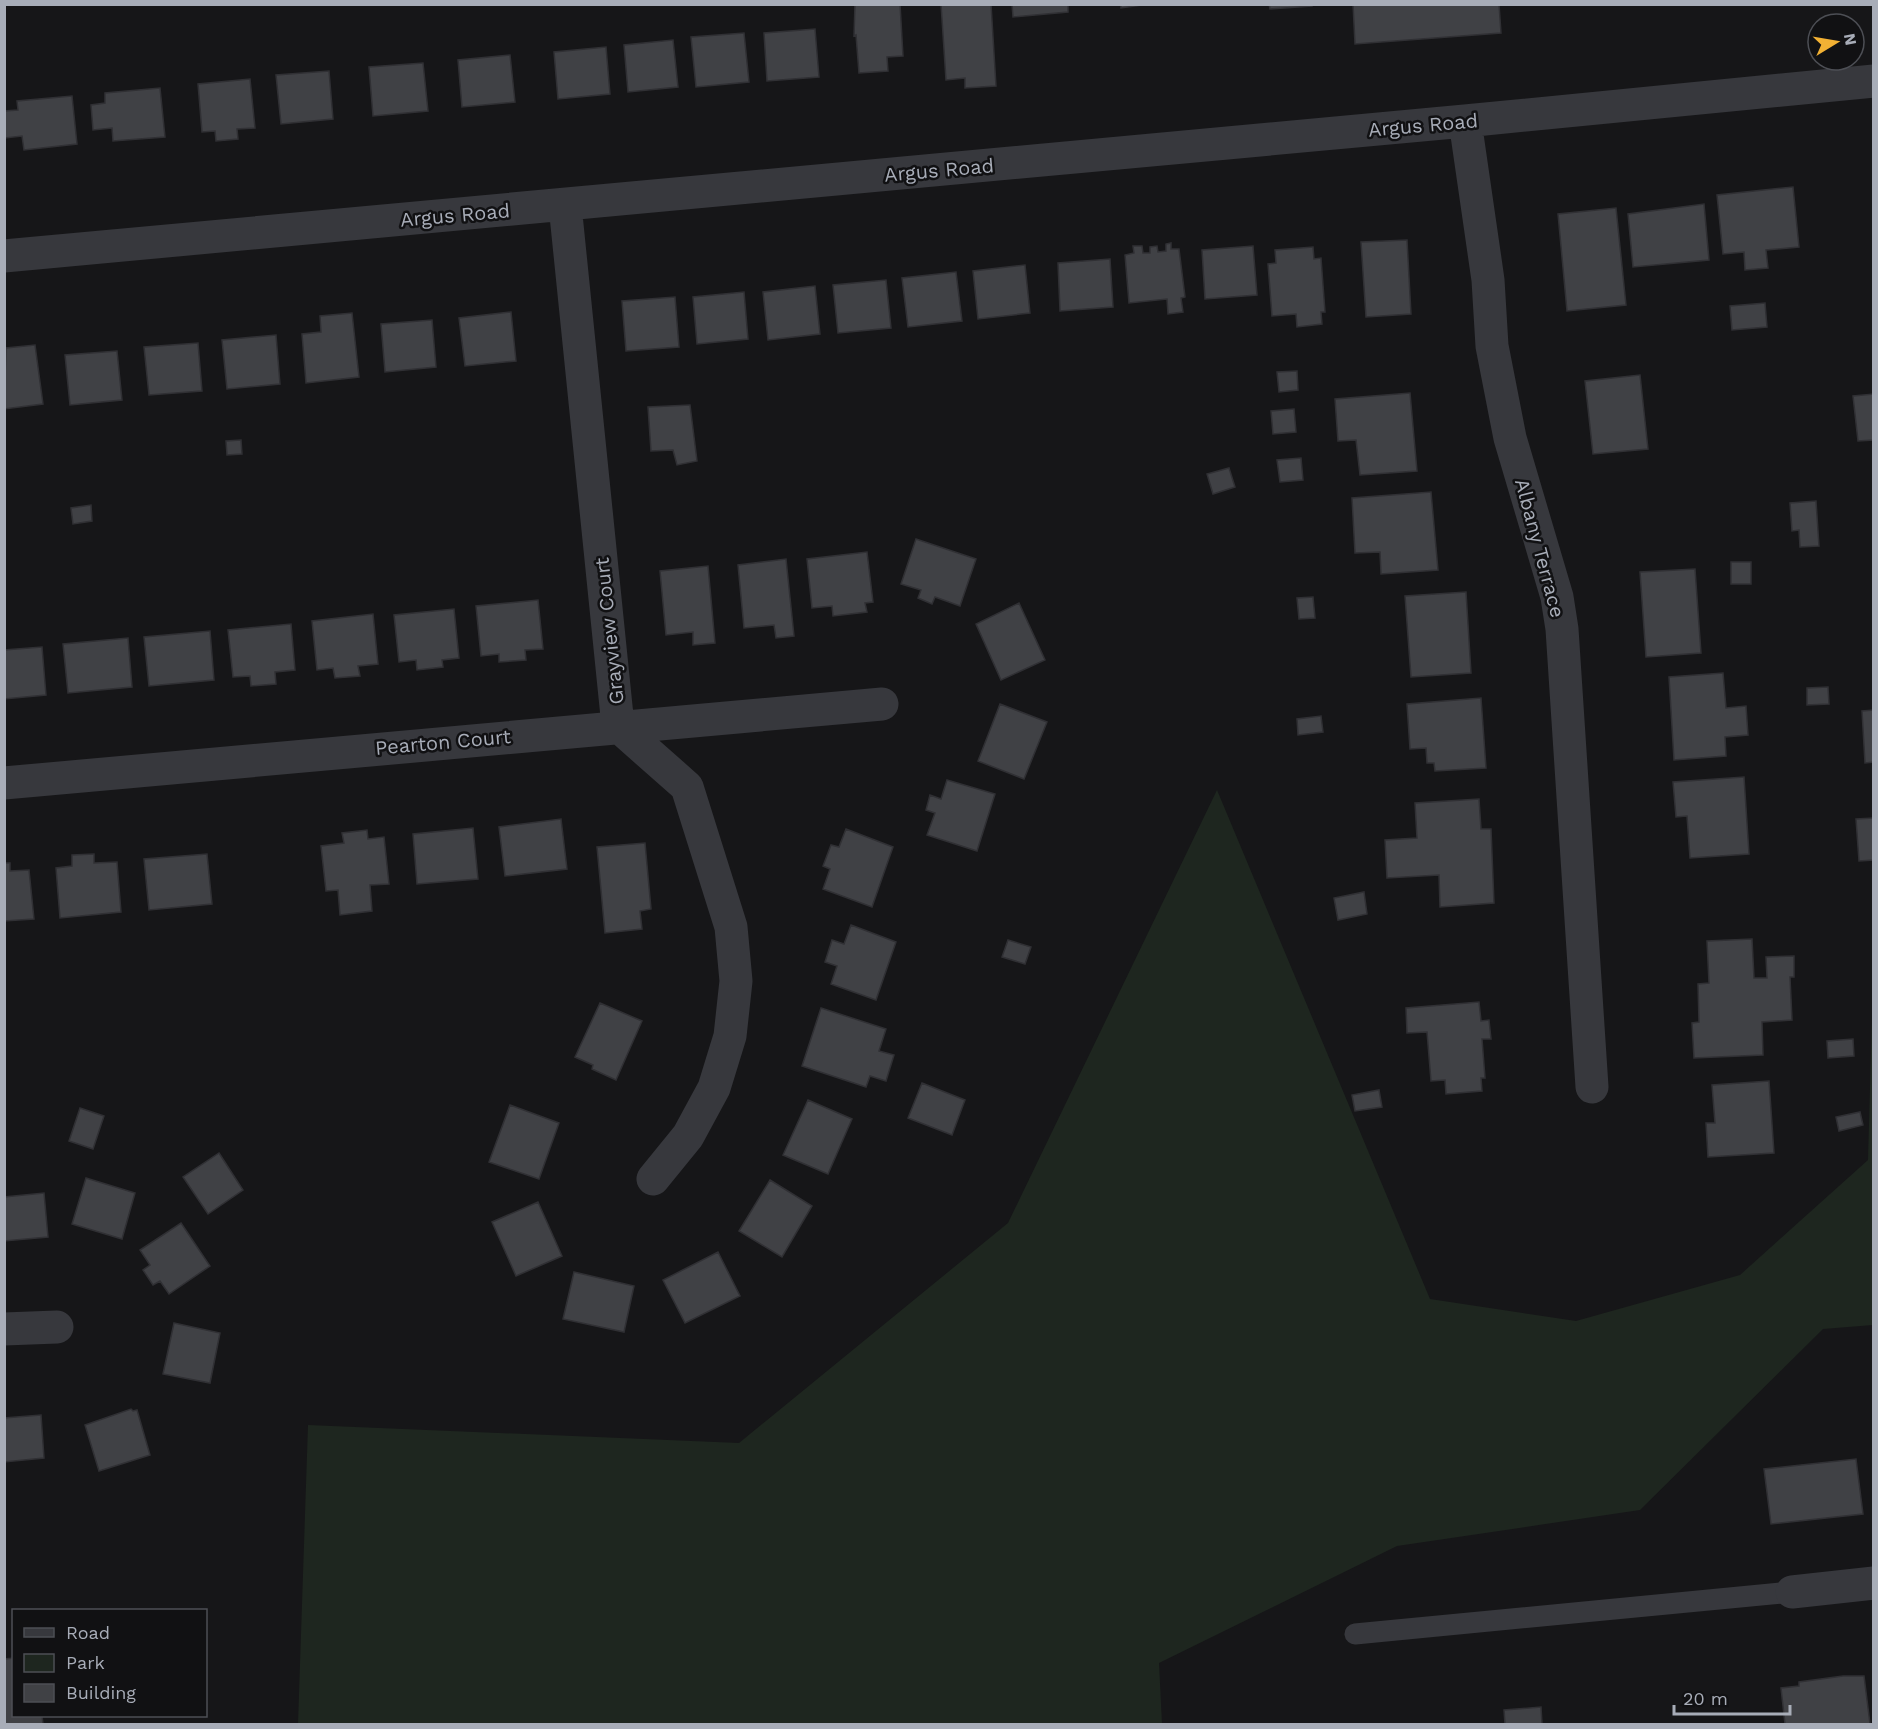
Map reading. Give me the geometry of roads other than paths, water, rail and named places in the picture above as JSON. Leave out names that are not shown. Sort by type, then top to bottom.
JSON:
[{"type":"street","name":"Argus Road","points":[[4,256],[1874,81]]},
{"type":"street","name":"Albany Terrace","points":[[1465,121],[1488,280],[1492,346],[1510,438],[1557,597],[1562,629],[1592,1087]]},
{"type":"street","name":"Grayview Court","points":[[565,205],[618,726],[687,787],[731,927],[736,981],[730,1036],[714,1088],[688,1136],[653,1179]]},
{"type":"street","name":"Pearton Court","points":[[4,783],[882,704]]},
{"type":"street","points":[[4,1329],[57,1327]]},
{"type":"street","points":[[1792,1592],[1874,1583]]},
{"type":"lane","points":[[1355,1634],[1792,1592]]}]
